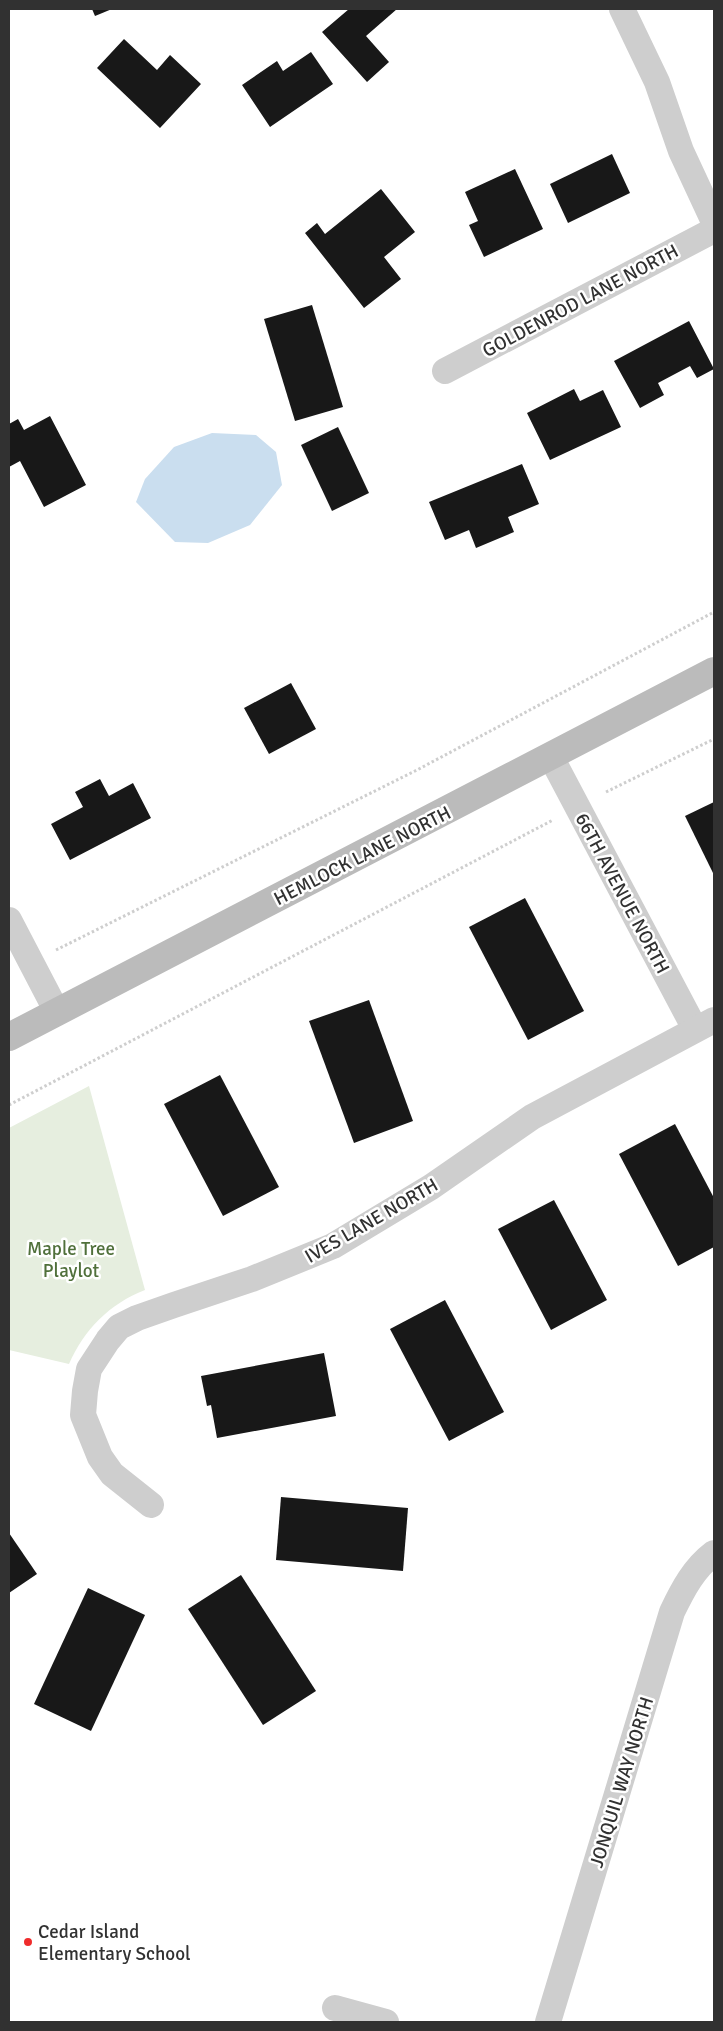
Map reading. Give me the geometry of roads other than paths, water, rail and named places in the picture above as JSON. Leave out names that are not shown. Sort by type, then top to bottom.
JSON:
[{"type":"main road","name":"HEMLOCK LANE NORTH","points":[[9,1037],[714,671]]},
{"type":"street","points":[[622,9],[656,82],[681,151],[714,222]]},
{"type":"street","name":"GOLDENROD LANE NORTH","points":[[445,371],[714,230]]},
{"type":"street","name":"66TH AVENUE NORTH","points":[[551,757],[705,1025]]},
{"type":"street","points":[[9,920],[57,1012]]},
{"type":"street","name":"IVES LANE NORTH","points":[[151,1505],[112,1474],[100,1457],[83,1415],[84,1391],[90,1369],[108,1340],[119,1327],[174,1304],[252,1279],[333,1246],[431,1187],[532,1117],[705,1025]]},
{"type":"street","name":"JONQUIL WAY NORTH","points":[[548,2022],[672,1612],[685,1584],[707,1558],[714,1553]]},
{"type":"street","points":[[335,2008],[386,2022]]},
{"type":"water","points":[[212,433],[256,435],[276,452],[282,485],[250,525],[208,543],[175,542],[136,502],[145,479],[174,447]]},
{"type":"place","name":"Cedar Island Elementary School","points":[[28,1942]]},
{"type":"park label","name":"Maple Tree Playlot","points":[[71,1259]]}]
